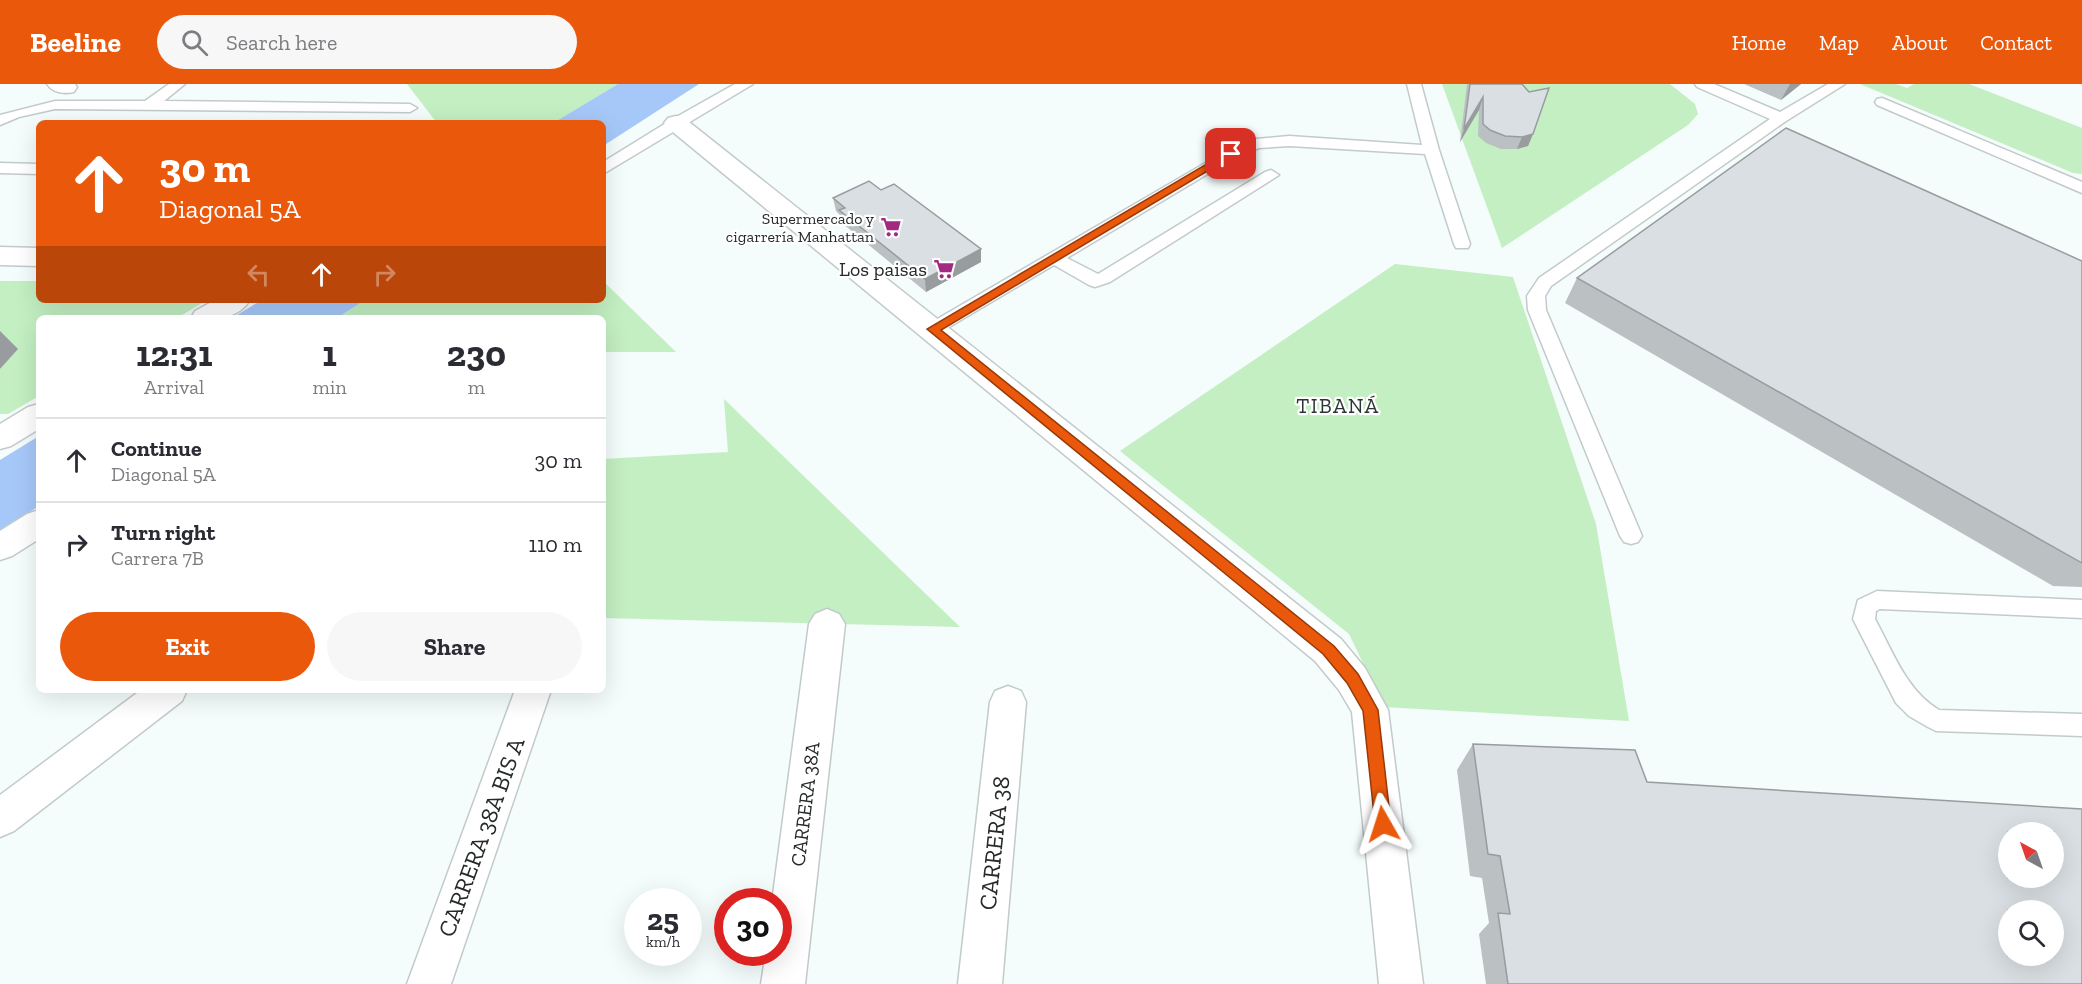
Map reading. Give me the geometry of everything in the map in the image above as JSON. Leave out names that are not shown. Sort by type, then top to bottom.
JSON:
[{"type":"street","points":[[676,123],[1328,650],[1352,679],[1370,710],[1401,984]]},
{"type":"street","points":[[0,256],[36,257]]},
{"type":"street","points":[[210,315],[231,303]]},
{"type":"street","points":[[2,435],[36,417]]},
{"type":"street","points":[[0,547],[36,525]]},
{"type":"street","name":"CARRERA 38A","points":[[783,984],[827,624]]},
{"type":"street","points":[[0,818],[165,693]]},
{"type":"street","name":"CARRERA 38A BIS A","points":[[429,984],[532,693]]},
{"type":"street","name":"CARRERA 38","points":[[980,984],[1008,702]]},
{"type":"lane","points":[[150,105],[178,84]]},
{"type":"lane","points":[[606,167],[676,123],[746,84]]},
{"type":"lane","points":[[1414,84],[1431,150],[1462,244]]},
{"type":"lane","points":[[1702,84],[1781,118]]},
{"type":"lane","points":[[1630,536],[1537,310],[1536,296],[1545,282],[1781,118],[1838,84]]},
{"type":"lane","points":[[1882,102],[2082,188]]},
{"type":"lane","points":[[0,120],[14,114],[55,105],[410,108]]},
{"type":"lane","points":[[933,329],[1231,154],[1256,144],[1289,141],[1431,150]]},
{"type":"lane","points":[[0,168],[36,169]]},
{"type":"lane","points":[[1053,257],[1095,281],[1104,278],[1271,175]]},
{"type":"lane","points":[[2082,609],[1877,600],[1866,606],[1864,620],[1904,696],[1917,709],[1936,720],[2082,725]]},
{"type":"green space","points":[[407,84],[618,84],[558,120],[435,120]]},
{"type":"green space","points":[[1442,84],[1670,84],[1695,104],[1698,114],[1688,125],[1502,248]]},
{"type":"green space","points":[[1860,84],[1896,84],[1907,88],[1914,84],[1969,84],[2082,128],[2082,174],[2073,173]]},
{"type":"green space","points":[[1395,264],[1513,277],[1596,524],[1629,721],[1384,707],[1349,634],[1120,451]]},
{"type":"green space","points":[[0,281],[36,281],[36,303],[202,303],[182,315],[36,315],[36,398],[8,414],[0,414],[0,369],[17,349],[0,349]]},
{"type":"green space","points":[[606,284],[676,352],[606,352],[606,315],[342,315],[360,303],[606,303]]},
{"type":"green space","points":[[724,399],[960,627],[606,618],[606,459],[728,452]]},
{"type":"water","points":[[618,84],[699,84],[606,144],[606,120],[558,120]]},
{"type":"water","points":[[257,303],[360,303],[342,315],[237,315]]},
{"type":"water","points":[[36,438],[36,508],[0,531],[0,460]]},
{"type":"building","points":[[1470,84],[1522,84],[1529,92],[1549,88],[1533,134],[1522,137],[1505,136],[1490,130],[1483,124],[1483,97],[1464,129]]},
{"type":"building","points":[[1786,128],[2082,261],[2082,563],[1577,278]]},
{"type":"building","points":[[869,181],[881,190],[894,184],[981,249],[925,279],[839,210],[845,208],[833,198]]},
{"type":"building","points":[[1473,744],[1635,750],[1647,782],[2082,809],[2082,984],[1508,984],[1498,913],[1510,914],[1500,856],[1488,854]]},
{"type":"place","name":"Supermercado y cigarrería Manhattan","points":[[891,227]]},
{"type":"place","name":"Los paisas","points":[[944,269]]},
{"type":"district","name":"TIBANÁ","points":[[1338,405]]},
{"type":"route","points":[[1231,154],[933,329],[1328,650],[1352,679],[1370,710],[1383,824]]}]
